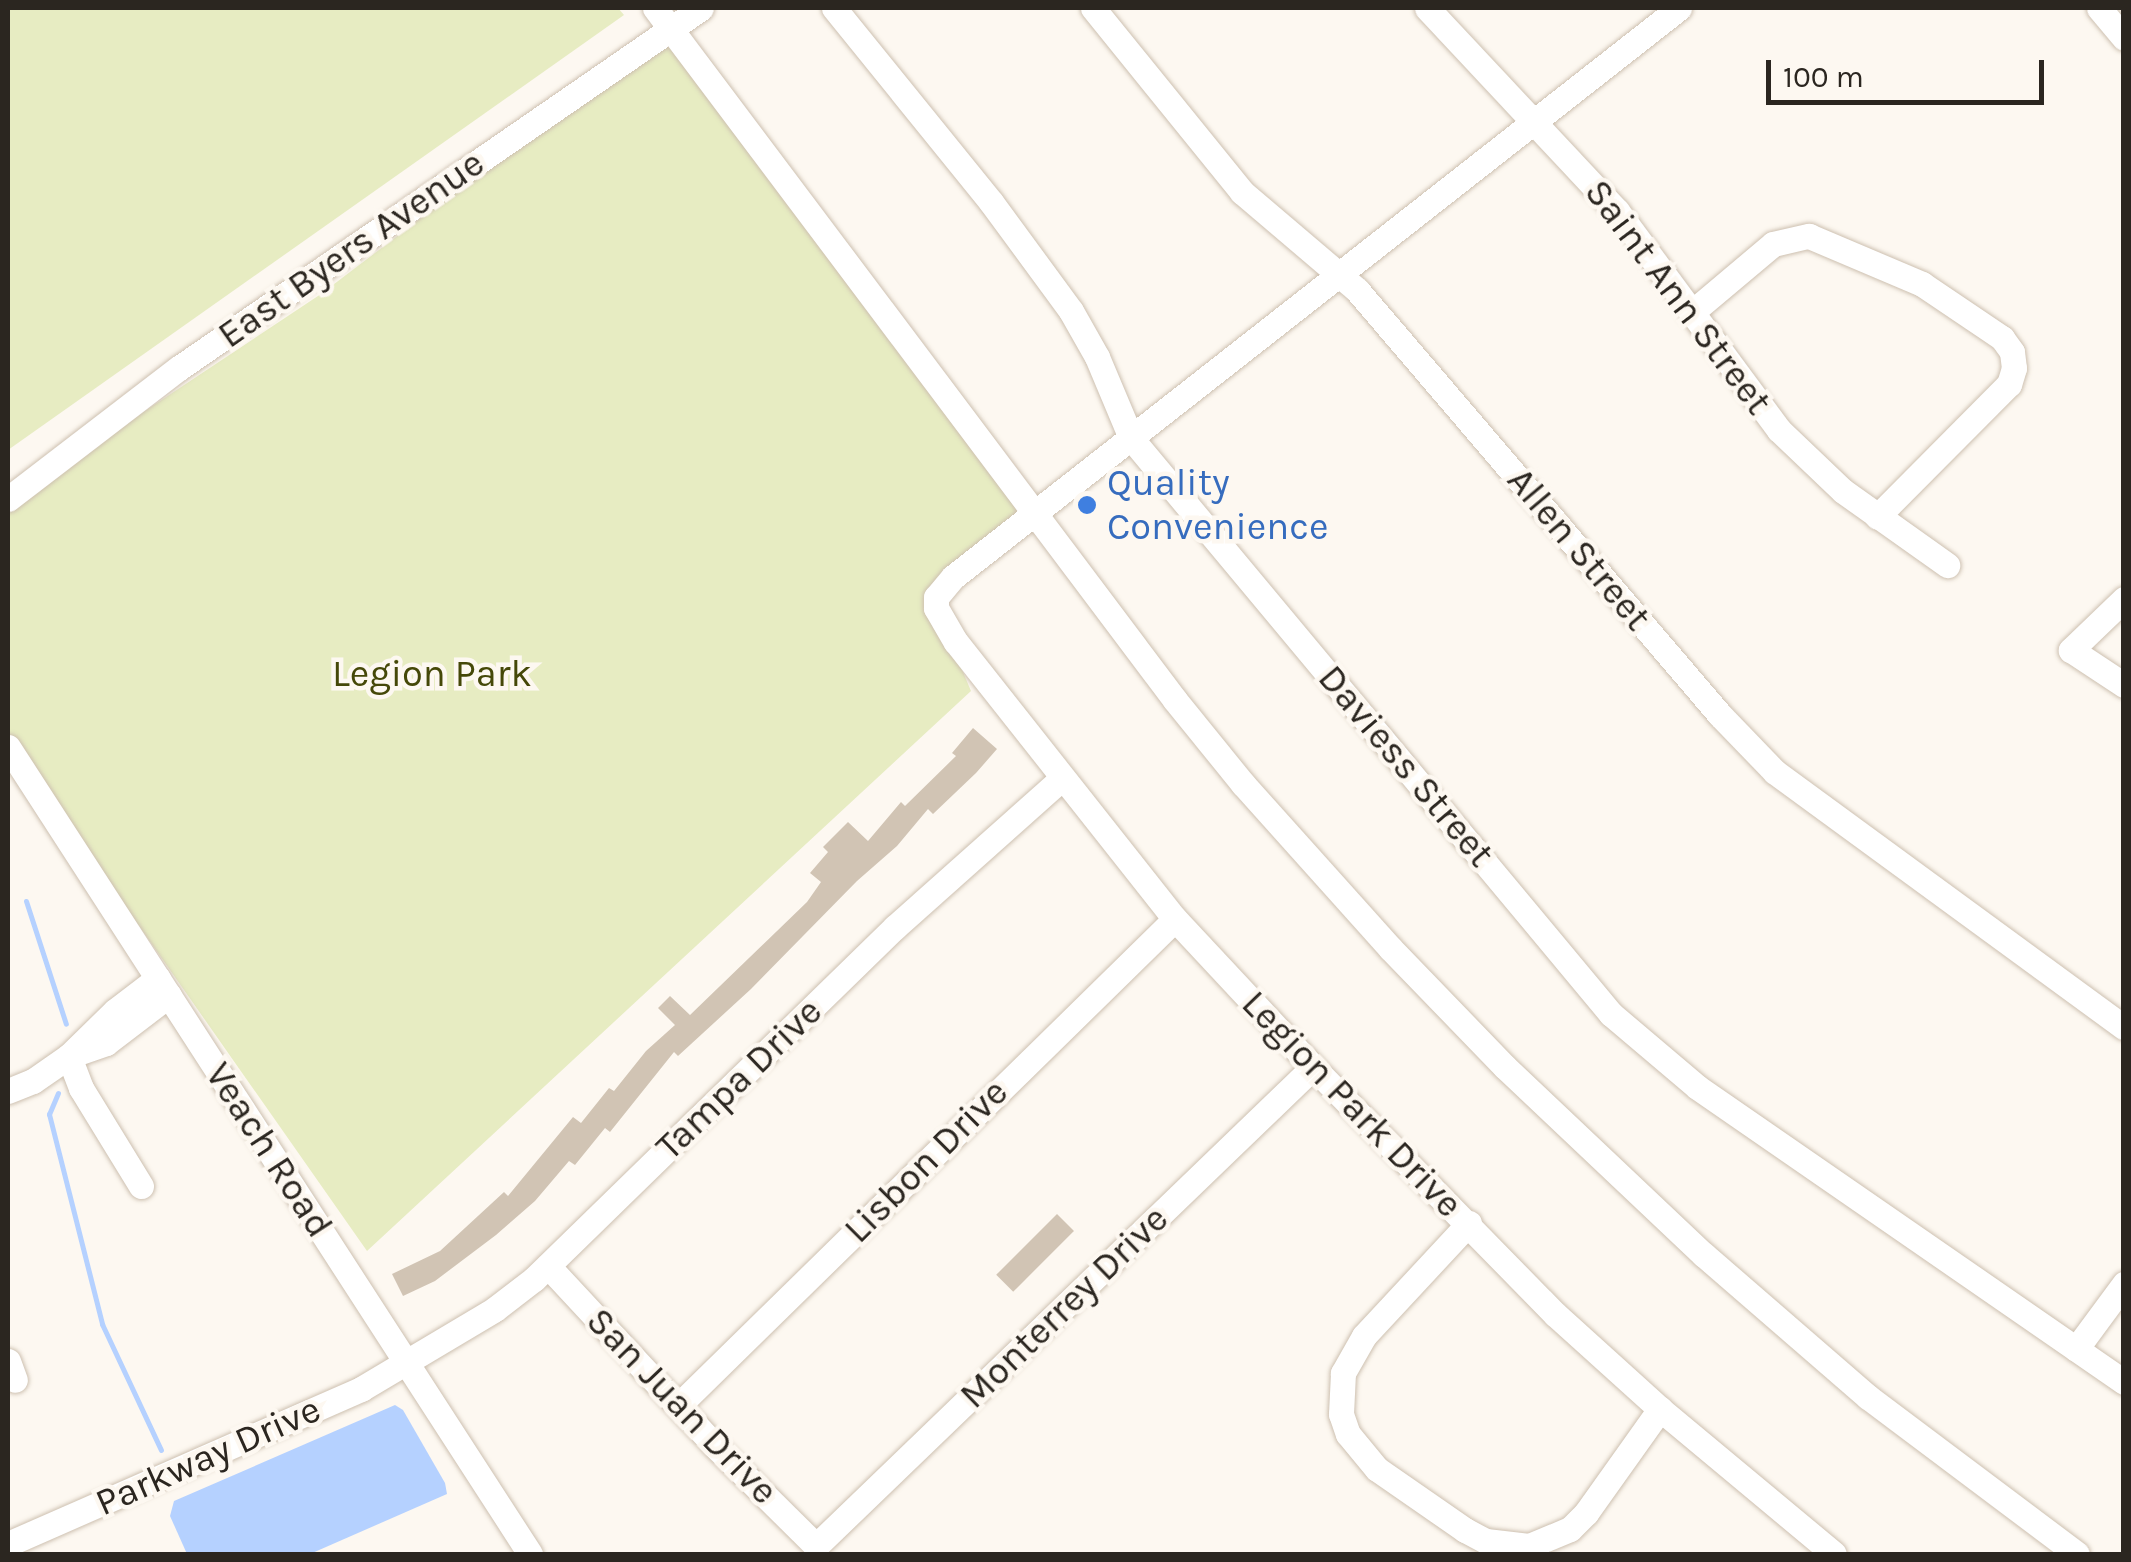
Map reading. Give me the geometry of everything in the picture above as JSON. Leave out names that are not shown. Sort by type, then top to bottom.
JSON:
[{"type":"street","name":"East Byers Avenue","points":[[8,499],[179,368],[663,18],[700,8]]},
{"type":"street","name":"Daviess Street","points":[[834,8],[1071,311],[1097,357],[1131,438],[1636,1039],[1697,1087],[2124,1382]]},
{"type":"street","name":"Allen Street","points":[[1093,8],[1242,192],[1337,273],[1387,323],[1720,714],[1775,772],[2124,1027]]},
{"type":"street","name":"Saint Ann Street","points":[[1427,8],[1484,74],[1533,120],[1617,211],[1779,430],[1878,517],[1947,565]]},
{"type":"street","points":[[1036,514],[1337,273],[1679,8]]},
{"type":"street","points":[[2099,8],[2124,38]]},
{"type":"street","points":[[663,18],[1243,784],[1390,948],[1505,1066],[1690,1243],[1868,1397],[2077,1554]]},
{"type":"street","points":[[1691,314],[1773,244],[1809,236],[1922,284],[2002,338],[2012,352],[2010,384],[1878,517]]},
{"type":"street","name":"Legion Park Drive","points":[[1036,514],[954,577],[936,598],[942,620],[956,642],[1175,919],[1312,1068],[1556,1314],[1817,1549]]},
{"type":"street","points":[[2124,599],[2071,650],[2124,685]]},
{"type":"street","name":"Veach Road","points":[[8,747],[530,1554]]},
{"type":"street","name":"Tampa Drive","points":[[407,1364],[495,1309],[548,1266],[895,927],[1061,778]]},
{"type":"street","name":"Lisbon Drive","points":[[680,1405],[1175,919]]},
{"type":"street","points":[[69,1056],[106,1043],[164,986]]},
{"type":"street","points":[[8,1090],[33,1081],[69,1056],[115,1010],[164,986]]},
{"type":"street","points":[[69,1056],[81,1088],[142,1186]]},
{"type":"street","name":"Monterrey Drive","points":[[816,1546],[1312,1068]]},
{"type":"street","points":[[1469,1223],[1351,1354],[1341,1383],[1341,1414],[1360,1452],[1465,1530],[1486,1541],[1529,1546],[1570,1529],[1586,1513],[1660,1409]]},
{"type":"street","name":"San Juan Drive","points":[[548,1266],[816,1546]]},
{"type":"street","points":[[2076,1350],[2124,1284]]},
{"type":"street","name":"Parkway Drive","points":[[8,1544],[272,1430],[407,1364]]},
{"type":"green space","points":[[8,8],[618,8],[624,15],[8,450]]},
{"type":"green space","name":"Legion Park","points":[[671,28],[1037,514],[936,608],[971,691],[367,1251],[8,739],[8,502],[321,294]]},
{"type":"water","points":[[395,1405],[403,1410],[445,1483],[447,1494],[310,1554],[187,1554],[170,1516],[174,1501]]},
{"type":"building","points":[[973,728],[997,749],[976,773],[933,814],[928,809],[897,846],[751,989],[678,1056],[674,1052],[610,1132],[605,1128],[575,1165],[569,1161],[535,1201],[496,1235],[435,1281],[403,1296],[392,1274],[440,1251],[504,1192],[508,1196],[573,1117],[581,1123],[609,1088],[614,1091],[646,1051],[675,1025],[658,1008],[670,996],[690,1015],[807,902],[821,882],[810,873],[828,852],[823,847],[848,822],[868,841],[901,802],[905,806],[956,756],[952,753]]},
{"type":"building","points":[[1057,1214],[1074,1231],[1013,1292],[996,1275]]},
{"type":"waterway","points":[[26,901],[66,1024]]},
{"type":"waterway","points":[[58,1093],[49,1114],[102,1324],[161,1450]]},
{"type":"place","name":"Quality Convenience","points":[[1087,505]]}]
